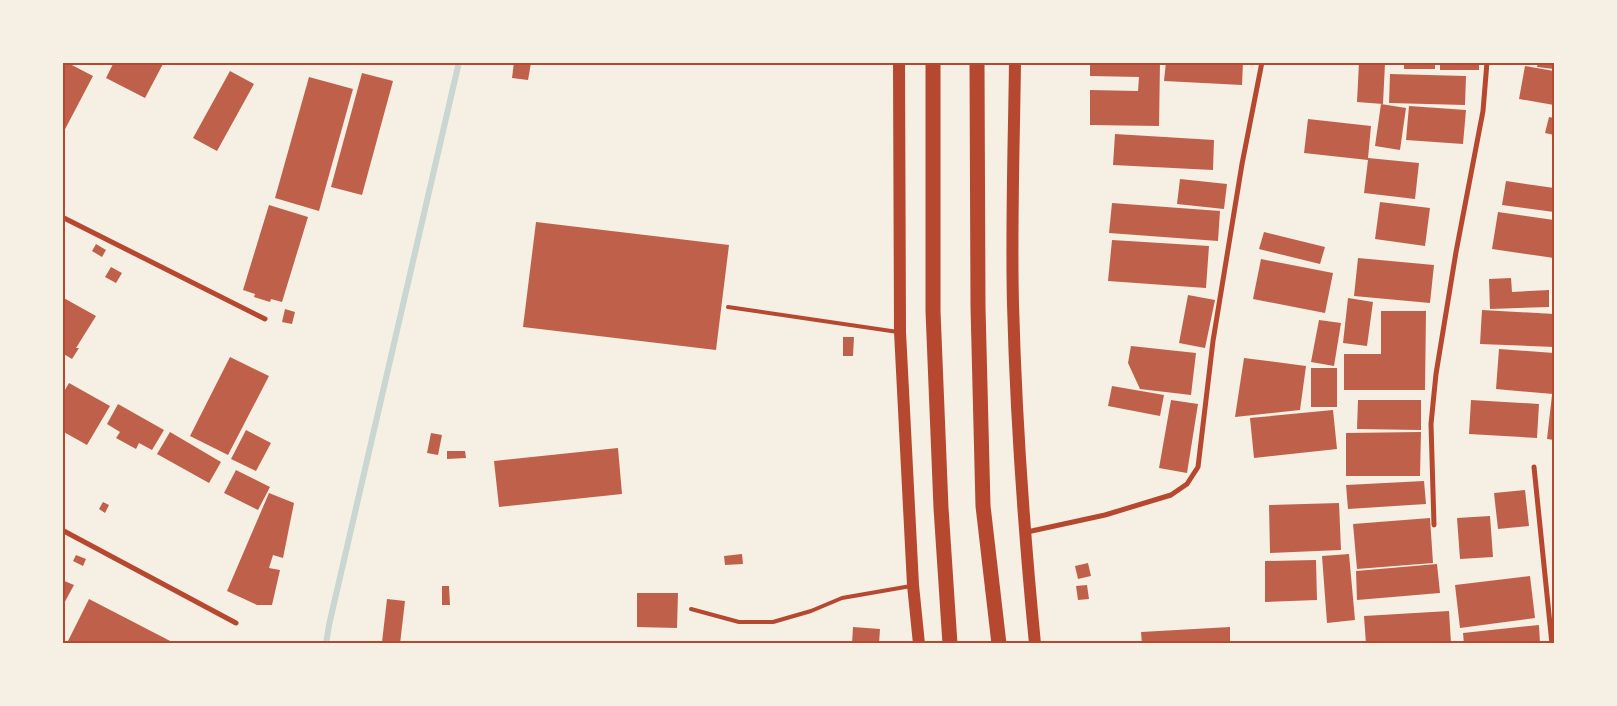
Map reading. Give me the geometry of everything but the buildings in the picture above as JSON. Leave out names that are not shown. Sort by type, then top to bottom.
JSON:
[{"type":"highway","points":[[933,62],[933,311],[941,508],[950,644]]},
{"type":"highway","points":[[977,62],[978,317],[983,506],[999,644]]},
{"type":"main road","points":[[899,62],[900,332],[913,585],[919,644]]},
{"type":"main road","points":[[1015,62],[1013,302],[1024,533],[1035,644]]},
{"type":"street","points":[[1024,533],[1105,515],[1171,495],[1188,484],[1198,467],[1213,342],[1242,164],[1262,62]]},
{"type":"street","points":[[1434,525],[1431,424],[1436,374],[1456,252],[1483,111],[1487,62]]},
{"type":"street","points":[[62,217],[265,319]]},
{"type":"street","points":[[1534,467],[1552,644]]},
{"type":"street","points":[[62,530],[236,623]]},
{"type":"lane","points":[[728,307],[900,332]]},
{"type":"lane","points":[[691,609],[739,622],[773,622],[811,612],[842,598],[913,585]]},
{"type":"waterway","points":[[326,644],[459,62]]}]
